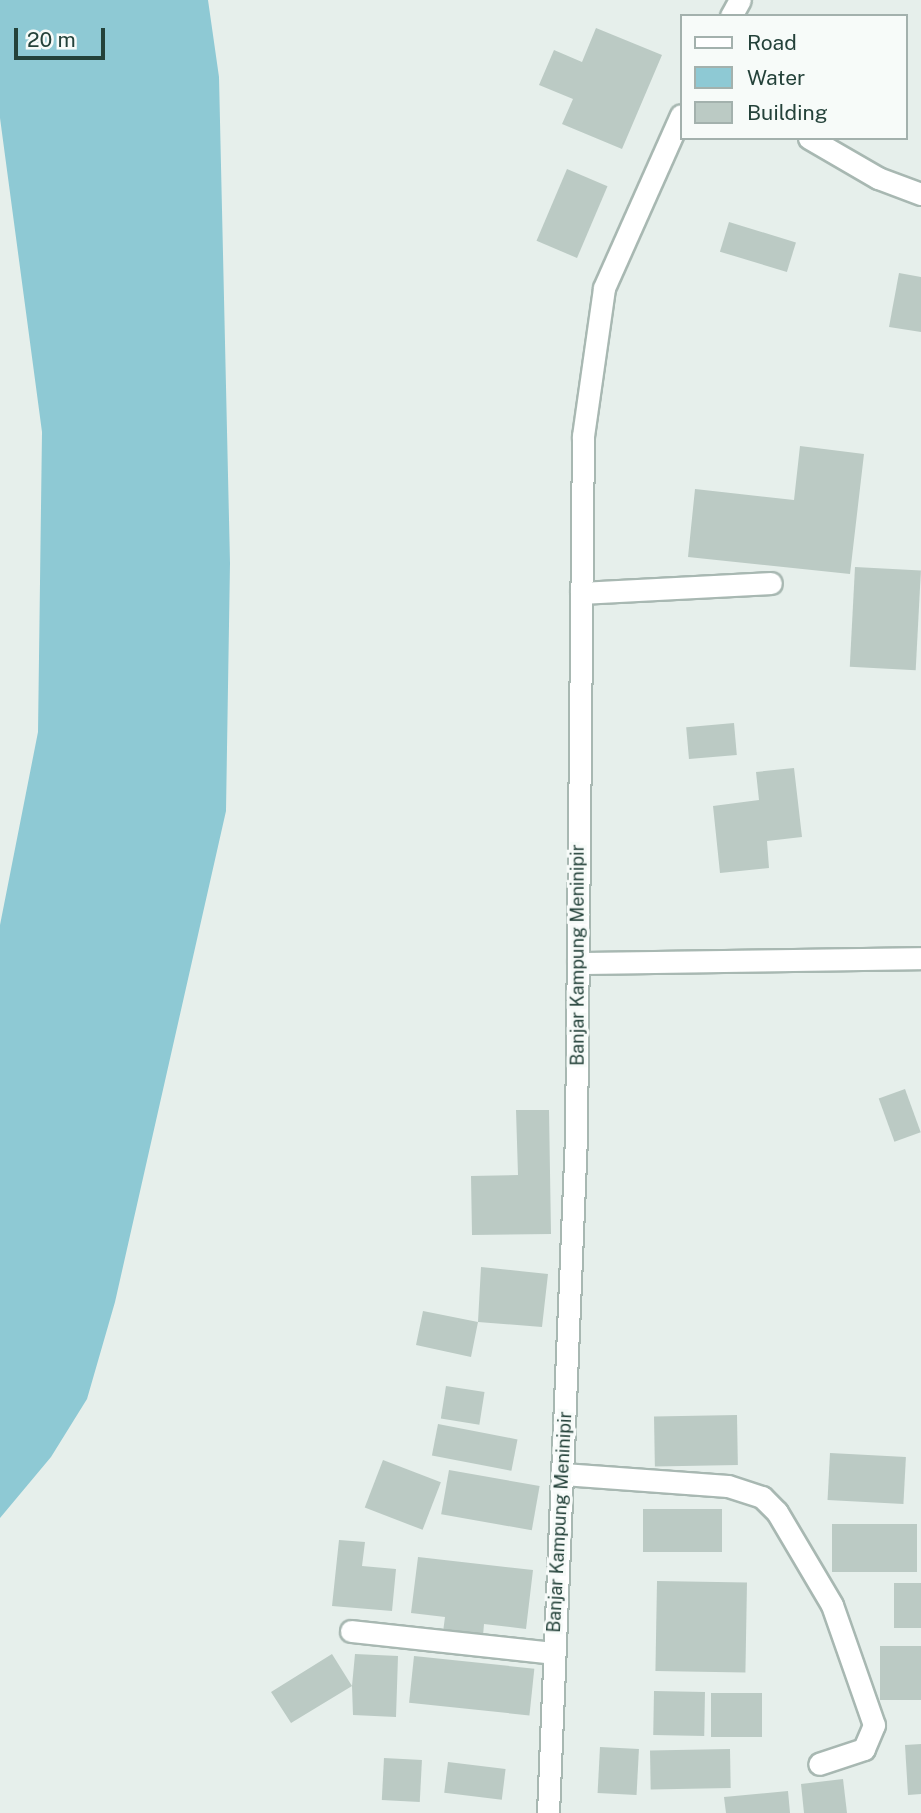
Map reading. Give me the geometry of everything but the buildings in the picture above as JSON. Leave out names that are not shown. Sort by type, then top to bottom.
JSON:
[{"type":"street","name":"Banjar Kampung Meninipir","points":[[548,1813],[563,1474],[578,963],[581,593],[592,342],[604,288],[680,117]]},
{"type":"street","points":[[812,140],[878,178],[921,194]]},
{"type":"street","points":[[581,593],[771,583]]},
{"type":"street","points":[[578,963],[921,958]]},
{"type":"street","points":[[563,1474],[728,1486],[762,1497],[777,1512],[832,1605],[874,1725],[864,1748],[819,1764]]},
{"type":"street","points":[[351,1631],[554,1653]]},
{"type":"water","points":[[0,0],[208,0],[219,77],[230,563],[226,811],[115,1302],[87,1399],[51,1457],[0,1518],[0,925],[38,732],[42,432],[0,118]]}]
